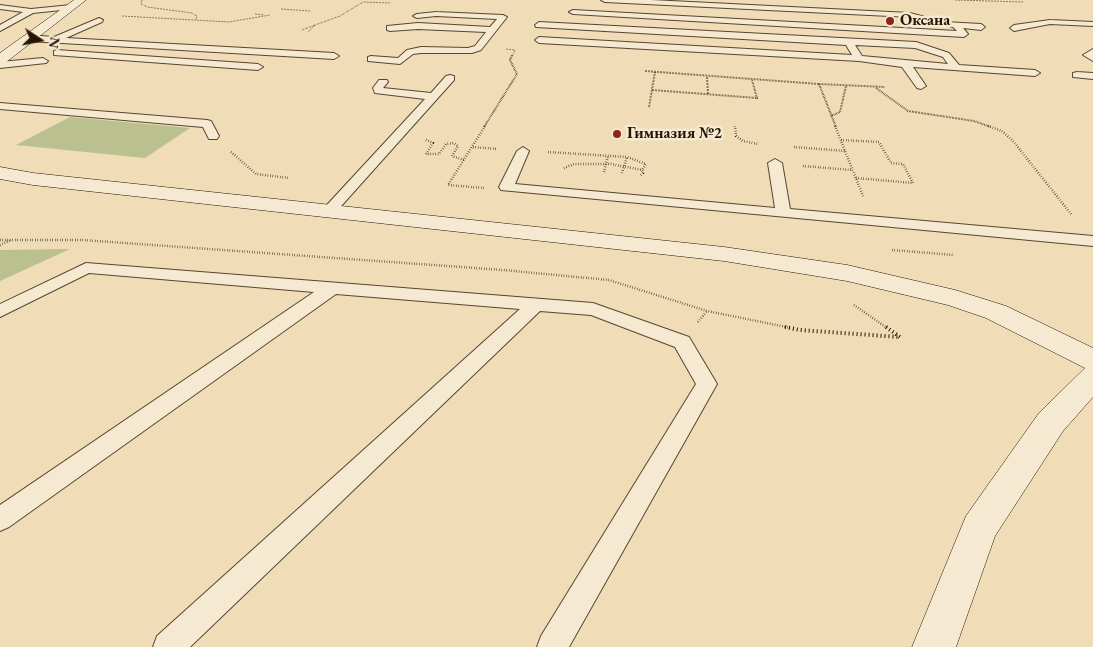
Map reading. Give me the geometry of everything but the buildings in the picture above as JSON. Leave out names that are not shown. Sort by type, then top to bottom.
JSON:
[{"type":"street","points":[[0,60],[82,0]]},
{"type":"street","points":[[0,174],[724,254],[847,273],[955,298],[996,312],[1093,360]]},
{"type":"street","points":[[934,647],[979,528],[1051,422],[1093,377]]},
{"type":"lane","points":[[0,28],[27,12],[33,0]]},
{"type":"lane","points":[[605,0],[824,7],[910,15],[956,25],[981,27]]},
{"type":"lane","points":[[0,7],[27,12]]},
{"type":"lane","points":[[0,19],[27,12],[70,8]]},
{"type":"lane","points":[[904,8],[910,15]]},
{"type":"lane","points":[[574,12],[964,34],[956,25]]},
{"type":"lane","points":[[391,68],[410,52],[469,51],[478,48],[503,17],[436,14],[417,16]]},
{"type":"lane","points":[[55,39],[99,20]]},
{"type":"lane","points":[[1014,28],[1050,22],[1093,24]]},
{"type":"lane","points":[[539,25],[916,45],[946,55],[956,68]]},
{"type":"lane","points":[[390,28],[418,26],[492,30]]},
{"type":"lane","points":[[28,38],[334,56]]},
{"type":"lane","points":[[539,40],[860,58],[906,66],[921,86]]},
{"type":"lane","points":[[849,42],[860,58]]},
{"type":"lane","points":[[159,60],[185,47]]},
{"type":"lane","points":[[1093,52],[1088,55],[1093,58]]},
{"type":"lane","points":[[57,53],[258,67]]},
{"type":"lane","points":[[371,59],[400,61]]},
{"type":"lane","points":[[0,65],[43,61]]},
{"type":"lane","points":[[850,69],[870,66],[906,66],[1035,73]]},
{"type":"lane","points":[[1077,75],[1093,76]]},
{"type":"lane","points":[[330,210],[450,78]]},
{"type":"lane","points":[[383,82],[378,88],[379,91],[433,96]]},
{"type":"lane","points":[[0,106],[208,124],[212,136]]},
{"type":"lane","points":[[523,151],[506,187],[1093,241]]},
{"type":"lane","points":[[775,163],[783,213]]},
{"type":"lane","points":[[0,311],[86,268],[593,309],[682,342],[707,384],[552,647]]},
{"type":"lane","points":[[0,519],[332,288]]},
{"type":"lane","points":[[168,647],[536,304]]},
{"type":"path","points":[[142,0],[141,4],[147,7],[192,13],[197,16],[196,20]]},
{"type":"path","points":[[340,16],[363,2],[390,4]]},
{"type":"path","points":[[281,9],[310,11]]},
{"type":"path","points":[[144,17],[229,22],[270,15],[255,14]]},
{"type":"path","points":[[506,187],[498,189],[448,185],[517,74],[510,60],[511,56]]},
{"type":"path","points":[[642,67],[648,72],[865,87]]},
{"type":"path","points":[[649,107],[655,72]]},
{"type":"path","points":[[707,77],[708,94]]},
{"type":"path","points":[[652,90],[757,98],[752,80]]},
{"type":"path","points":[[819,84],[872,221]]},
{"type":"path","points":[[831,116],[840,112],[846,86]]},
{"type":"path","points":[[876,88],[908,111],[974,121],[987,124],[1002,131],[1013,141],[1071,215]]},
{"type":"path","points":[[735,126],[736,136],[743,141],[762,144]]},
{"type":"path","points":[[212,136],[256,174],[290,178]]},
{"type":"path","points":[[426,140],[433,143],[426,154],[439,154],[446,144],[454,143],[458,146],[452,156],[464,160]]},
{"type":"path","points":[[841,140],[879,142],[891,163],[904,164],[913,182],[856,178]]},
{"type":"path","points":[[813,149],[846,151]]},
{"type":"path","points":[[523,151],[627,157],[646,164],[642,170]]},
{"type":"path","points":[[605,169],[608,156]]},
{"type":"path","points":[[622,171],[627,157]]},
{"type":"path","points":[[775,163],[852,170]]},
{"type":"path","points":[[0,242],[14,239]]},
{"type":"path","points":[[800,330],[900,337],[849,303]]},
{"type":"green space","points":[[70,117],[190,128],[145,158],[16,145]]},
{"type":"green space","points":[[70,249],[0,281],[0,250]]},
{"type":"place","name":"Оксана","points":[[890,21]]},
{"type":"place","name":"Гимназия №2","points":[[617,134]]}]
